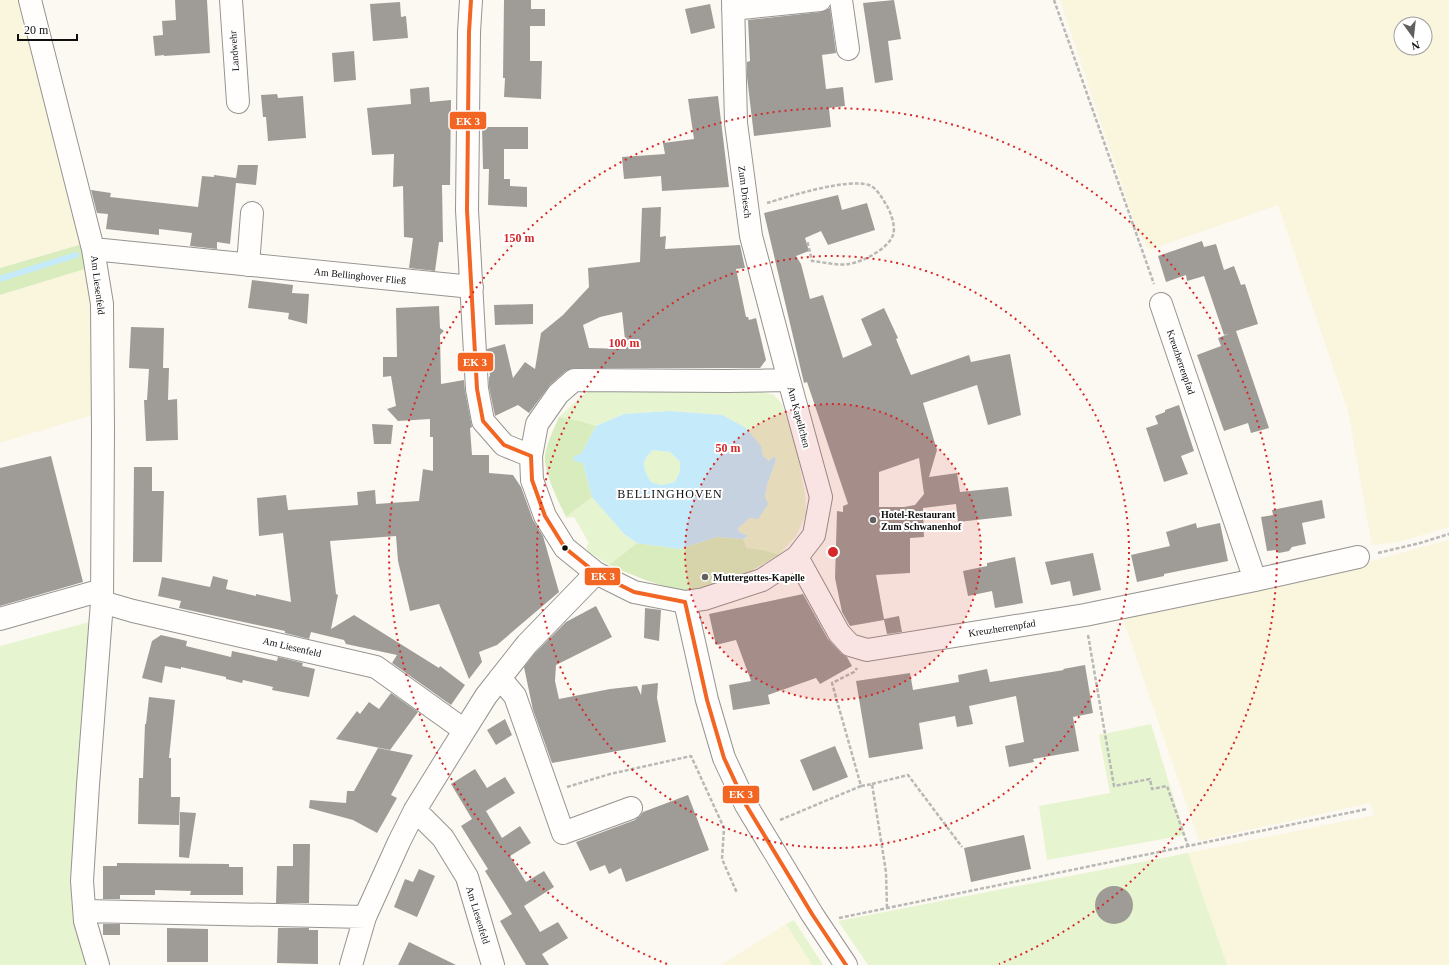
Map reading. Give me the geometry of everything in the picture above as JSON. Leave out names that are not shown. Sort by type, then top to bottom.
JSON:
[{"type":"street","name":"Am Liesenfeld","points":[[30,0],[93,249],[102,304],[102,596],[82,881],[85,920],[98,965]]},
{"type":"street","name":"Landwehr","points":[[231,0],[238,102]]},
{"type":"street","points":[[471,0],[469,32],[467,210],[477,389],[483,421],[504,445],[531,456]]},
{"type":"street","points":[[733,5],[820,0]]},
{"type":"street","points":[[841,0],[848,48]]},
{"type":"street","name":"Zum Driesch","points":[[733,5],[736,123],[751,236],[789,380]]},
{"type":"street","points":[[248,265],[252,213]]},
{"type":"street","name":"Am Bellinghover Fließ","points":[[93,249],[472,287]]},
{"type":"street","name":"Kreuzherrenpfad","points":[[1161,304],[1255,580]]},
{"type":"street","name":"Am Kapellchen","points":[[574,380],[789,380],[821,497],[814,535],[797,557],[762,580],[704,599],[685,602],[634,592],[596,573],[565,548],[546,516],[532,480],[531,456],[538,424],[558,394],[574,380]]},
{"type":"street","name":"Kreuzherrenpfad","points":[[797,557],[840,633],[850,645],[867,650],[1085,615],[1358,557]]},
{"type":"street","points":[[351,965],[365,917],[399,842],[415,810],[464,730],[486,696],[527,644],[596,573]]},
{"type":"street","name":"Am Liesenfeld","points":[[102,596],[134,611],[376,667],[464,730]]},
{"type":"street","points":[[0,619],[102,596]]},
{"type":"street","points":[[685,602],[707,700],[724,758],[746,805],[812,914],[846,965]]},
{"type":"street","points":[[500,678],[515,696],[563,833],[631,808]]},
{"type":"street","name":"Am Liesenfeld","points":[[415,810],[443,838],[467,877],[493,965]]},
{"type":"street","points":[[85,911],[365,917]]},
{"type":"path","points":[[1054,0],[1161,304]]},
{"type":"path","points":[[747,209],[826,188],[849,184],[869,186],[879,193],[889,209],[893,222],[894,234],[886,246],[868,258],[849,264],[812,261],[807,240]]},
{"type":"path","points":[[1358,557],[1420,544],[1449,534]]},
{"type":"path","points":[[1085,615],[1114,786],[1150,779],[1152,789],[1167,786],[1188,846]]},
{"type":"path","points":[[861,786],[832,683],[854,672],[867,650]]},
{"type":"path","points":[[549,792],[610,774],[691,756],[724,828],[722,859],[737,893]]},
{"type":"path","points":[[761,829],[861,786],[908,775],[962,847]]},
{"type":"path","points":[[872,784],[886,872],[888,908]]},
{"type":"path","points":[[812,914],[830,920],[1367,809]]},
{"type":"shaded area","points":[[0,0],[26,0],[86,243],[0,268]]},
{"type":"shaded area","points":[[1060,0],[1449,0],[1449,527],[1399,542],[1372,545],[1348,411],[1278,205],[1149,250],[1137,230]]},
{"type":"shaded area","points":[[91,267],[99,413],[0,443],[0,295]]},
{"type":"shaded area","points":[[1449,540],[1449,965],[1227,965],[1188,853],[1375,815],[1370,803],[1199,841],[1121,613],[1320,575]]},
{"type":"shaded area","points":[[786,924],[812,965],[721,965]]},
{"type":"green space","points":[[86,243],[91,267],[0,295],[0,268]]},
{"type":"green space","points":[[587,391],[758,391],[774,395],[782,404],[796,447],[805,494],[806,514],[796,536],[779,555],[764,550],[747,548],[743,539],[748,537],[739,532],[738,528],[750,518],[765,498],[767,485],[776,460],[769,461],[763,456],[761,446],[722,415],[670,411],[624,414],[596,426],[559,417]]},
{"type":"green space","points":[[559,417],[596,426],[581,454],[575,456],[583,463],[592,497],[566,517],[552,486],[545,462],[547,445]]},
{"type":"green space","points":[[653,450],[670,452],[680,462],[680,471],[675,482],[661,485],[651,482],[644,466],[646,459]]},
{"type":"green space","points":[[592,497],[624,534],[637,543],[609,565],[589,552],[586,547],[589,543],[574,517],[566,518]]},
{"type":"green space","points":[[717,537],[743,539],[747,548],[764,550],[779,555],[728,584],[687,593],[645,580],[609,565],[637,543],[679,549]]},
{"type":"green space","points":[[97,620],[91,965],[0,965],[0,646]]},
{"type":"green space","points":[[1151,724],[1185,835],[1047,860],[1039,806],[1110,793],[1099,735]]},
{"type":"green space","points":[[1188,853],[1227,965],[868,965],[838,921]]},
{"type":"green space","points":[[794,920],[823,965],[812,965],[786,924]]},
{"type":"water","points":[[670,411],[722,415],[746,428],[761,446],[763,456],[769,461],[774,456],[776,460],[767,485],[765,497],[768,504],[758,519],[750,518],[738,528],[739,532],[748,536],[743,539],[717,537],[679,549],[637,543],[624,534],[592,497],[583,463],[574,461],[574,456],[581,454],[596,426],[624,414]],"holes":[[[653,450],[670,452],[680,462],[680,471],[675,482],[661,485],[651,482],[644,465],[646,458]]]},
{"type":"building","points":[[175,0],[207,0],[210,53],[155,56],[153,36],[163,35],[162,21],[176,20]]},
{"type":"building","points":[[504,0],[531,0],[531,9],[545,9],[545,26],[530,26],[530,61],[542,61],[541,99],[504,97]]},
{"type":"building","points":[[894,0],[901,39],[888,41],[893,80],[875,83],[863,3]]},
{"type":"building","points":[[400,2],[401,17],[406,16],[408,38],[373,41],[370,4]]},
{"type":"building","points":[[710,4],[715,28],[691,34],[685,9]]},
{"type":"building","points":[[830,8],[836,53],[822,55],[826,89],[843,87],[845,106],[829,108],[831,127],[754,136],[747,77],[747,62],[750,61],[748,20],[821,12]]},
{"type":"building","points":[[354,51],[356,80],[334,82],[332,53]]},
{"type":"building","points":[[429,87],[430,102],[451,100],[450,185],[442,185],[443,242],[439,242],[435,271],[409,268],[413,238],[404,237],[403,186],[393,187],[394,154],[372,155],[367,108],[411,104],[410,89]]},
{"type":"building","points":[[277,94],[278,98],[303,96],[306,138],[268,141],[266,117],[263,117],[261,95]]},
{"type":"building","points":[[718,96],[729,187],[662,191],[661,176],[624,179],[622,157],[665,154],[663,143],[694,139],[688,99]]},
{"type":"building","points":[[482,127],[528,127],[528,149],[504,149],[504,179],[510,179],[510,186],[527,187],[527,207],[488,205],[489,169],[483,169]]},
{"type":"building","points":[[238,165],[258,165],[256,185],[236,183],[230,244],[217,242],[217,249],[190,246],[192,233],[159,229],[159,235],[106,229],[108,214],[97,213],[91,190],[111,193],[110,197],[198,207],[202,176],[214,177],[214,175],[236,178]]},
{"type":"building","points":[[838,195],[842,210],[867,203],[875,230],[828,245],[821,231],[805,238],[809,251],[796,256],[801,264],[810,299],[823,295],[843,358],[872,345],[861,319],[884,308],[898,338],[896,339],[911,375],[969,355],[971,362],[1010,354],[1021,415],[988,425],[977,385],[923,403],[937,450],[929,477],[957,473],[960,492],[1008,487],[1012,516],[958,522],[956,504],[923,508],[924,537],[910,538],[910,573],[876,575],[884,619],[899,616],[902,632],[887,634],[884,620],[850,626],[842,612],[835,578],[837,511],[843,512],[843,506],[848,504],[807,382],[804,383],[764,213]],"holes":[[[919,458],[924,494],[915,505],[904,507],[879,507],[879,472]]]},
{"type":"building","points":[[661,207],[660,237],[666,236],[665,249],[740,245],[745,268],[736,269],[746,317],[748,317],[749,320],[756,318],[766,360],[760,368],[574,368],[566,371],[550,385],[529,413],[518,405],[495,416],[489,387],[490,376],[487,349],[505,344],[513,378],[525,362],[535,369],[541,333],[563,315],[589,287],[588,268],[640,262],[642,208]],"holes":[[[622,312],[626,349],[589,348],[583,325],[600,317]]]},
{"type":"building","points":[[1202,241],[1204,247],[1216,244],[1224,270],[1234,266],[1241,285],[1245,284],[1258,324],[1236,331],[1269,428],[1251,433],[1248,423],[1224,431],[1197,355],[1221,346],[1218,338],[1228,334],[1224,335],[1204,276],[1187,281],[1186,275],[1166,282],[1158,256]]},
{"type":"building","points":[[252,280],[293,285],[292,293],[309,294],[307,324],[288,319],[289,313],[248,308]]},
{"type":"building","points":[[533,304],[533,324],[495,325],[494,305]]},
{"type":"building","points":[[439,306],[440,328],[444,331],[440,335],[441,384],[464,380],[472,427],[470,428],[472,455],[489,455],[489,473],[513,475],[521,487],[533,520],[543,536],[559,592],[497,645],[479,652],[482,662],[469,679],[439,604],[410,611],[398,561],[396,536],[330,541],[336,594],[338,595],[331,629],[354,615],[439,668],[440,666],[465,685],[451,705],[392,663],[397,655],[346,644],[344,640],[311,632],[309,639],[285,633],[285,631],[179,608],[181,601],[158,596],[162,577],[210,587],[213,576],[228,580],[226,589],[291,602],[283,533],[259,536],[257,498],[286,495],[288,510],[358,505],[357,492],[375,490],[376,504],[419,501],[423,469],[433,471],[433,437],[430,437],[430,419],[398,421],[387,409],[396,406],[391,376],[383,377],[383,357],[397,357],[396,308]]},
{"type":"building","points":[[131,327],[164,328],[163,368],[169,368],[168,400],[177,399],[178,440],[146,441],[144,400],[147,400],[149,369],[129,368]]},
{"type":"building","points":[[1179,405],[1194,451],[1181,456],[1188,474],[1164,482],[1146,428],[1158,424],[1155,416],[1165,412],[1165,410]]},
{"type":"building","points":[[372,424],[393,425],[391,444],[374,444]]},
{"type":"building","points":[[51,456],[83,582],[0,606],[0,468]]},
{"type":"building","points":[[134,467],[152,467],[152,491],[164,491],[162,562],[133,562]]},
{"type":"building","points":[[1322,500],[1325,518],[1302,523],[1306,544],[1292,547],[1289,551],[1279,553],[1275,550],[1267,551],[1261,517],[1273,515],[1272,510]]},
{"type":"building","points":[[1196,523],[1197,528],[1220,523],[1228,561],[1164,574],[1164,576],[1137,582],[1131,555],[1170,546],[1166,532]]},
{"type":"building","points":[[1093,553],[1101,590],[1073,596],[1070,581],[1051,585],[1045,562]]},
{"type":"building","points":[[1015,557],[1023,603],[995,608],[992,591],[968,596],[963,571],[987,566],[987,563]]},
{"type":"building","points":[[803,594],[828,639],[841,653],[847,657],[852,666],[820,684],[816,678],[768,695],[770,704],[733,710],[729,685],[751,681],[736,640],[716,645],[709,614]]},
{"type":"building","points":[[596,606],[612,637],[556,665],[555,681],[559,699],[610,689],[637,686],[641,695],[642,685],[658,683],[657,698],[666,742],[552,763],[533,710],[524,667],[536,652],[566,622]]},
{"type":"building","points":[[645,608],[661,610],[659,641],[644,638]]},
{"type":"building","points":[[161,635],[187,641],[186,646],[231,657],[232,651],[277,661],[278,657],[303,663],[302,666],[315,669],[309,697],[272,690],[273,687],[243,680],[242,683],[226,679],[226,677],[181,667],[181,669],[165,666],[162,683],[142,678],[152,641]]},
{"type":"building","points":[[1085,665],[1093,713],[1073,717],[1079,751],[1033,759],[1034,762],[1009,767],[1005,746],[1024,742],[1016,696],[969,706],[973,724],[957,727],[955,716],[919,723],[923,749],[869,758],[856,681],[910,673],[913,690],[959,682],[958,675],[987,669],[990,682],[1064,670],[1063,669]]},
{"type":"building","points":[[391,693],[418,712],[390,750],[336,739],[357,711],[360,714],[369,702],[379,709]]},
{"type":"building","points":[[149,697],[175,700],[169,758],[171,758],[171,797],[180,797],[179,825],[138,824],[139,778],[143,778],[145,724]]},
{"type":"building","points":[[505,719],[512,735],[496,745],[487,730]]},
{"type":"building","points":[[835,746],[848,777],[813,791],[800,760]]},
{"type":"building","points":[[378,748],[413,755],[391,795],[397,798],[377,833],[353,820],[309,808],[310,800],[346,803],[347,791],[354,791]]},
{"type":"building","points":[[475,769],[487,788],[505,777],[515,793],[486,811],[502,838],[520,826],[531,843],[510,856],[526,882],[544,871],[554,887],[524,906],[540,932],[558,922],[568,938],[542,954],[549,965],[526,965],[500,921],[512,914],[485,871],[488,869],[461,826],[472,819],[451,784]]},
{"type":"building","points":[[688,795],[709,850],[626,882],[621,868],[609,874],[605,865],[590,871],[576,842],[635,820],[643,812]]},
{"type":"building","points":[[180,812],[196,813],[189,858],[179,857]]},
{"type":"building","points":[[1024,835],[1031,869],[971,882],[964,848]]},
{"type":"building","points":[[293,844],[310,844],[309,903],[276,903],[277,866],[293,866]]},
{"type":"building","points":[[117,863],[229,864],[229,867],[243,867],[243,895],[190,895],[191,891],[155,890],[155,895],[120,895],[120,899],[103,899],[103,866],[117,866]]},
{"type":"building","points":[[419,869],[435,876],[417,917],[394,907],[405,879],[413,882]]},
{"type":"building","points":[[1114,886],[1127,892],[1133,905],[1127,918],[1114,924],[1101,918],[1095,905],[1101,892]]},
{"type":"building","points":[[103,924],[120,924],[120,935],[103,935]]},
{"type":"building","points":[[167,928],[208,929],[208,962],[167,962]]},
{"type":"building","points":[[278,928],[309,928],[309,930],[318,930],[318,964],[277,963]]},
{"type":"building","points":[[409,942],[456,965],[398,965]]},
{"type":"waterway","points":[[0,279],[76,255]]},
{"type":"transit line","points":[[471,0],[469,32],[467,210],[477,389],[483,421],[504,445],[531,456]]},
{"type":"transit line","points":[[531,456],[532,480],[545,516],[565,548],[596,573],[634,592],[685,602]]},
{"type":"transit line","points":[[685,602],[707,700],[724,758],[746,805],[812,914],[846,965]]},
{"type":"place","name":"Hotel-Restaurant Zum Schwanenhof","points":[[873,520]]},
{"type":"place","name":"Muttergottes-Kapelle","points":[[705,577]]},
{"type":"district","name":"BELLINGHOVEN","points":[[670,494]]}]
